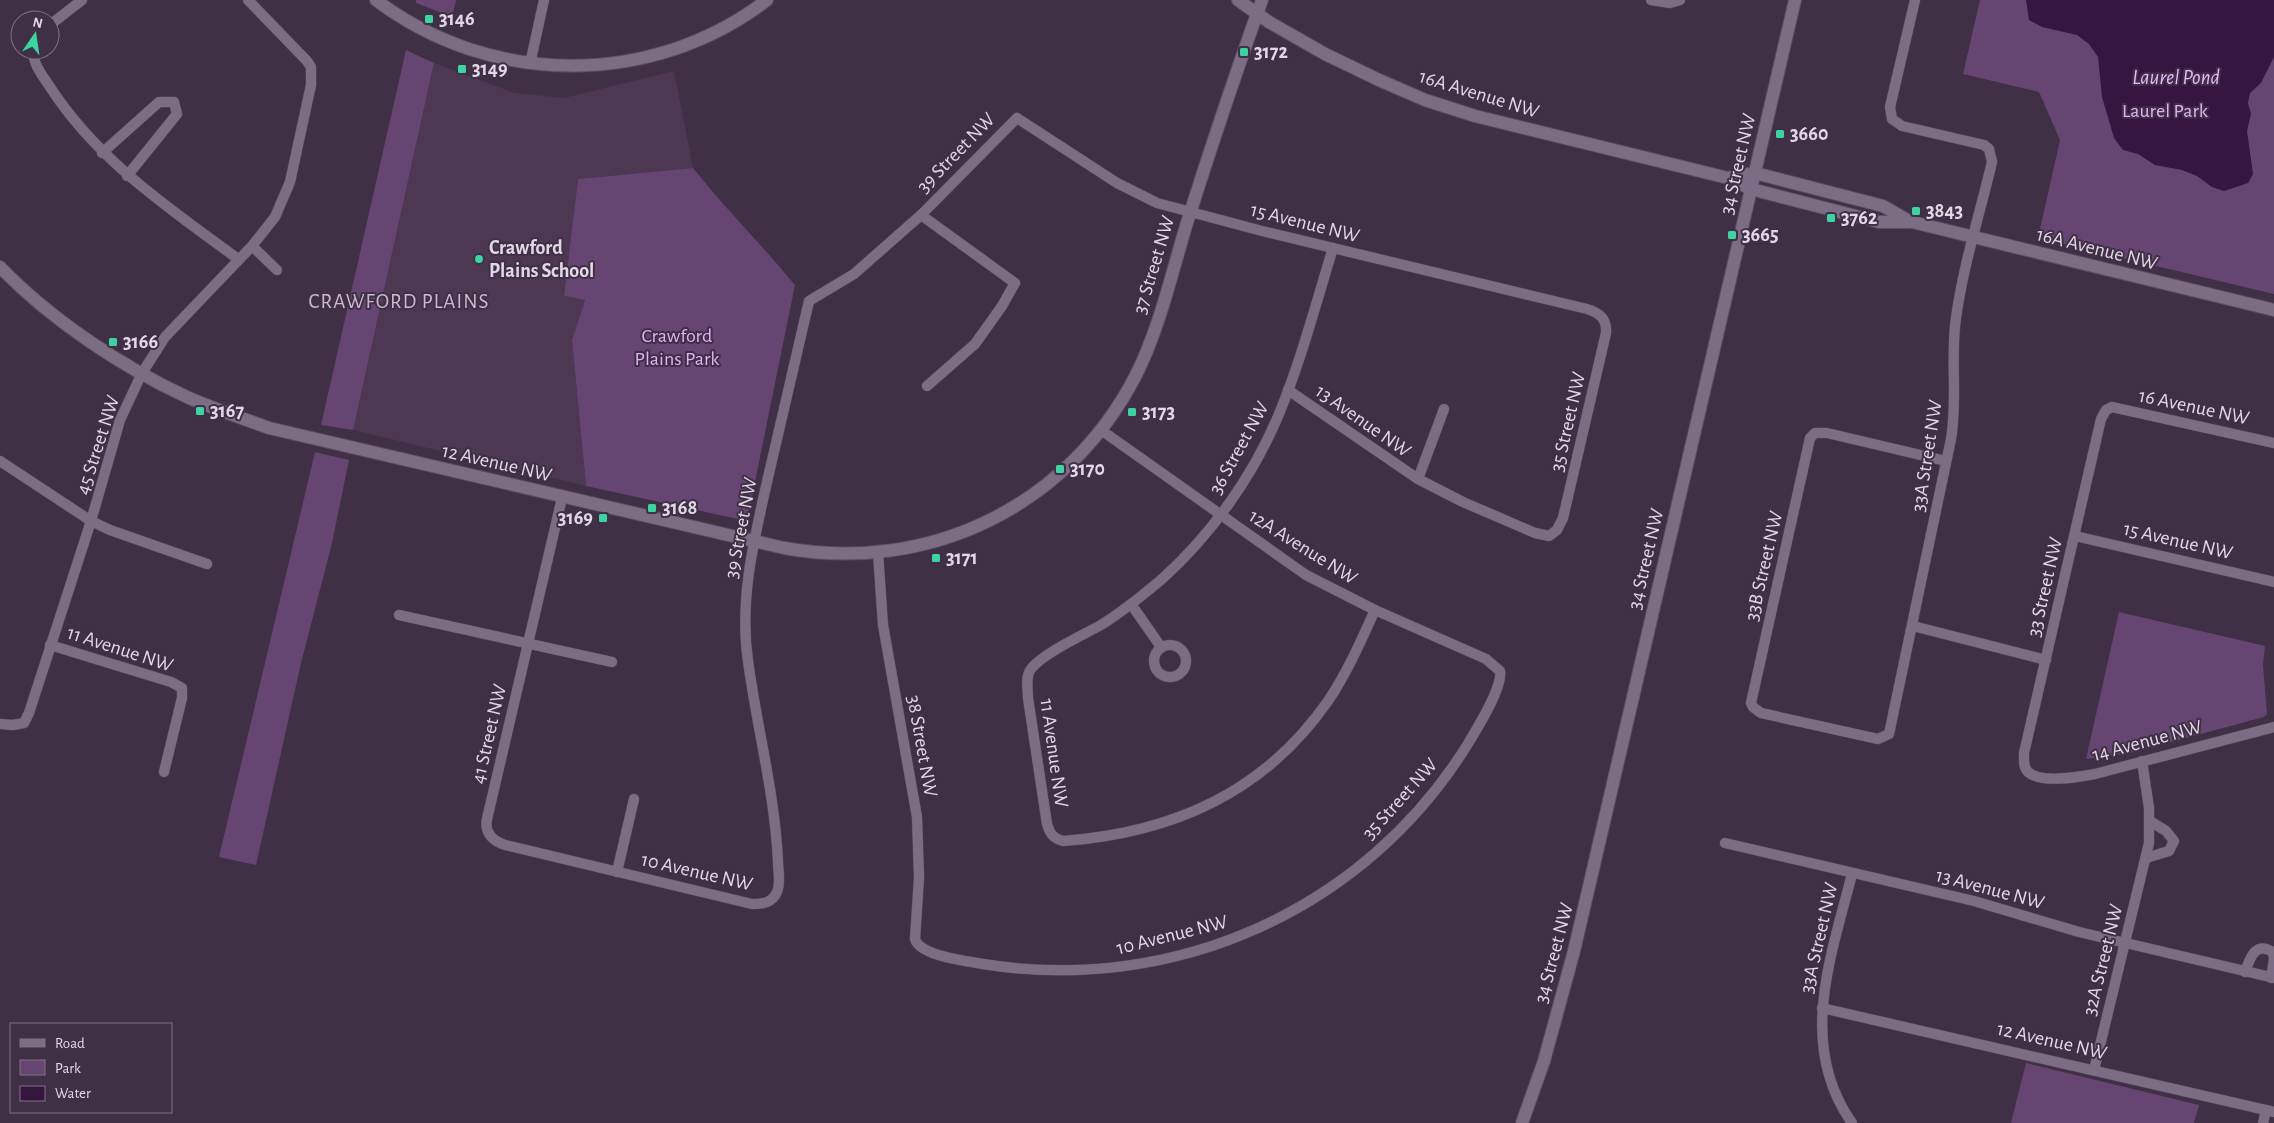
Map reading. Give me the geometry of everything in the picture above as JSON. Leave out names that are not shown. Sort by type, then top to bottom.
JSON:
[{"type":"street","points":[[60,17],[82,0]]},
{"type":"street","name":"45 Street NW","points":[[0,724],[13,725],[24,723],[29,713],[91,521],[120,420],[142,373],[165,337],[238,258],[252,246],[275,217],[285,198],[311,85],[312,72],[307,61],[296,48],[248,0]]},
{"type":"street","points":[[376,0],[410,23],[455,45],[490,56],[530,64],[590,66],[657,55],[686,46],[721,30],[767,0]]},
{"type":"street","points":[[530,64],[544,0]]},
{"type":"street","name":"16A Avenue NW","points":[[1238,0],[1257,14],[1352,68],[1433,102],[1496,122],[1728,178],[1751,190],[1878,222],[1912,222]]},
{"type":"street","name":"37 Street NW","points":[[1020,504],[1055,478],[1101,430],[1130,385],[1144,357],[1190,213],[1262,0]]},
{"type":"street","points":[[1651,0],[1670,3],[1680,0]]},
{"type":"street","name":"34 Street NW","points":[[1522,1123],[1544,1061],[1574,952],[1795,0]]},
{"type":"street","name":"33A Street NW","points":[[1885,737],[1889,734],[1913,626],[1946,461],[1955,408],[1954,345],[1956,318],[1992,162],[1989,149],[1977,143],[1902,126],[1892,119],[1890,107],[1915,0]]},
{"type":"street","points":[[35,60],[36,65],[56,96],[102,153],[127,176],[238,258]]},
{"type":"street","points":[[102,153],[159,102],[174,102],[177,114],[127,176]]},
{"type":"street","name":"15 Avenue NW","points":[[1017,118],[1129,190],[1157,203],[1190,213],[1586,309],[1603,318]]},
{"type":"street","name":"39 Street NW","points":[[769,902],[778,888],[777,842],[748,661],[745,628],[747,587],[755,542],[809,301],[854,274],[921,215],[1017,118]]},
{"type":"street","name":"16A Avenue NW","points":[[1728,178],[1755,173],[1883,206],[1912,222],[2274,310]]},
{"type":"street","name":"39 Street NW","points":[[921,215],[1015,284],[975,344],[927,386]]},
{"type":"street","points":[[252,246],[277,270]]},
{"type":"street","name":"36 Street NW","points":[[1030,670],[1043,658],[1104,623],[1131,604],[1181,561],[1220,515],[1263,448],[1288,390],[1333,248]]},
{"type":"street","name":"12 Avenue NW","points":[[0,268],[50,312],[92,342],[142,373],[187,396],[269,428],[562,498],[755,542],[806,552],[840,554],[878,553],[911,548],[946,539],[1020,504]]},
{"type":"street","name":"35 Street NW","points":[[1554,533],[1563,518],[1606,333],[1603,318]]},
{"type":"street","name":"13 Avenue NW","points":[[1288,390],[1418,479],[1463,502],[1540,535],[1554,533]]},
{"type":"street","name":"16 Avenue NW","points":[[2106,410],[2112,407],[2274,443]]},
{"type":"street","name":"13 Avenue NW","points":[[1418,479],[1444,409]]},
{"type":"street","name":"33 Street NW","points":[[2029,773],[2024,766],[2024,753],[2101,419],[2106,410]]},
{"type":"street","name":"12A Avenue NW","points":[[1101,430],[1306,575],[1375,610],[1486,659],[1500,671]]},
{"type":"street","name":"33B Street NW","points":[[1885,737],[1878,739],[1761,713],[1753,708],[1751,703],[1810,438],[1815,433],[1827,433],[1946,461]]},
{"type":"street","points":[[0,461],[91,521],[110,530],[207,564]]},
{"type":"street","name":"41 Street NW","points":[[488,833],[486,824],[562,498]]},
{"type":"street","name":"15 Avenue NW","points":[[2075,536],[2274,582]]},
{"type":"street","name":"38 Street NW","points":[[878,553],[884,631],[917,817],[919,878],[915,939],[917,945]]},
{"type":"street","points":[[1131,604],[1161,647]]},
{"type":"street","name":"11 Avenue NW","points":[[1030,670],[1027,681],[1028,698],[1045,814],[1050,832],[1055,838],[1063,841],[1084,839],[1152,827],[1210,804],[1250,780],[1286,749],[1320,711],[1348,667],[1375,610]]},
{"type":"street","points":[[399,615],[612,662]]},
{"type":"street","points":[[1913,626],[2046,660]]},
{"type":"street","name":"11 Avenue NW","points":[[50,645],[171,682],[182,688],[182,698],[164,772]]},
{"type":"street","name":"35 Street NW","points":[[1285,916],[1316,898],[1354,871],[1386,844],[1422,807],[1454,765],[1475,732],[1501,681],[1500,671]]},
{"type":"street","name":"14 Avenue NW","points":[[2029,773],[2052,778],[2074,778],[2096,774],[2274,727]]},
{"type":"street","name":"32A Street NW","points":[[2094,1070],[2146,858],[2150,821],[2142,761]]},
{"type":"street","name":"10 Avenue NW","points":[[618,872],[634,799]]},
{"type":"street","points":[[2146,858],[2169,852],[2174,841],[2166,831],[2150,821]]},
{"type":"street","name":"10 Avenue NW","points":[[488,833],[495,841],[505,845],[752,904],[769,902]]},
{"type":"street","name":"13 Avenue NW","points":[[1726,843],[1984,904],[2126,944],[2245,972],[2272,978],[2273,952],[2260,948],[2254,951],[2245,972]]},
{"type":"street","name":"33A Street NW","points":[[1852,874],[1823,992],[1822,1008],[1822,1042],[1829,1073],[1838,1099],[1852,1123]]},
{"type":"street","name":"10 Avenue NW","points":[[917,945],[928,952],[990,965],[1052,970],[1096,969],[1158,961],[1206,949],[1252,932],[1285,916]]},
{"type":"street","name":"12 Avenue NW","points":[[1822,1008],[2270,1111]]},
{"type":"street","points":[[2263,1123],[2270,1111]]},
{"type":"shaded area","name":"Crawford Plains School","points":[[434,63],[515,93],[564,98],[674,71],[693,168],[578,179],[564,296],[585,300],[572,340],[586,486],[353,430]]},
{"type":"green space","points":[[416,0],[456,0],[452,17],[416,3]]},
{"type":"green space","name":"Laurel Park","points":[[1980,0],[2274,0],[2274,294],[2038,238],[2060,140],[2039,92],[1963,74]]},
{"type":"green space","points":[[406,50],[434,63],[353,430],[321,425]]},
{"type":"green space","name":"Crawford Plains Park","points":[[693,168],[795,285],[747,521],[586,486],[572,340],[585,300],[564,296],[578,179]]},
{"type":"green space","points":[[315,452],[349,460],[332,543],[301,663],[256,865],[219,857]]},
{"type":"green space","points":[[2119,612],[2265,646],[2263,665],[2267,714],[2264,717],[2130,753],[2086,759]]},
{"type":"green space","points":[[2026,1063],[2199,1105],[2194,1123],[2011,1123]]},
{"type":"water","name":"Laurel Pond","points":[[2026,0],[2274,0],[2274,57],[2261,83],[2250,93],[2248,103],[2251,114],[2247,131],[2253,174],[2248,183],[2224,191],[2212,187],[2197,176],[2182,170],[2155,165],[2138,154],[2123,150],[2114,138],[2102,97],[2098,57],[2089,44],[2077,35],[2042,27],[2029,20]]},
{"type":"place","name":"3146","points":[[429,19]]},
{"type":"place","name":"3172","points":[[1244,52]]},
{"type":"place","name":"3149","points":[[462,69]]},
{"type":"place","name":"3660","points":[[1780,134]]},
{"type":"place","name":"3843","points":[[1916,211]]},
{"type":"place","name":"3762","points":[[1831,218]]},
{"type":"place","name":"3665","points":[[1732,235]]},
{"type":"place","name":"Crawford Plains School","points":[[479,259]]},
{"type":"place","name":"3166","points":[[113,342]]},
{"type":"place","name":"3167","points":[[200,411]]},
{"type":"place","name":"3173","points":[[1132,412]]},
{"type":"place","name":"3170","points":[[1060,469]]},
{"type":"place","name":"3168","points":[[652,508]]},
{"type":"place","name":"3169","points":[[603,518]]},
{"type":"place","name":"3171","points":[[936,558]]},
{"type":"district","name":"CRAWFORD PLAINS","points":[[399,301]]}]
